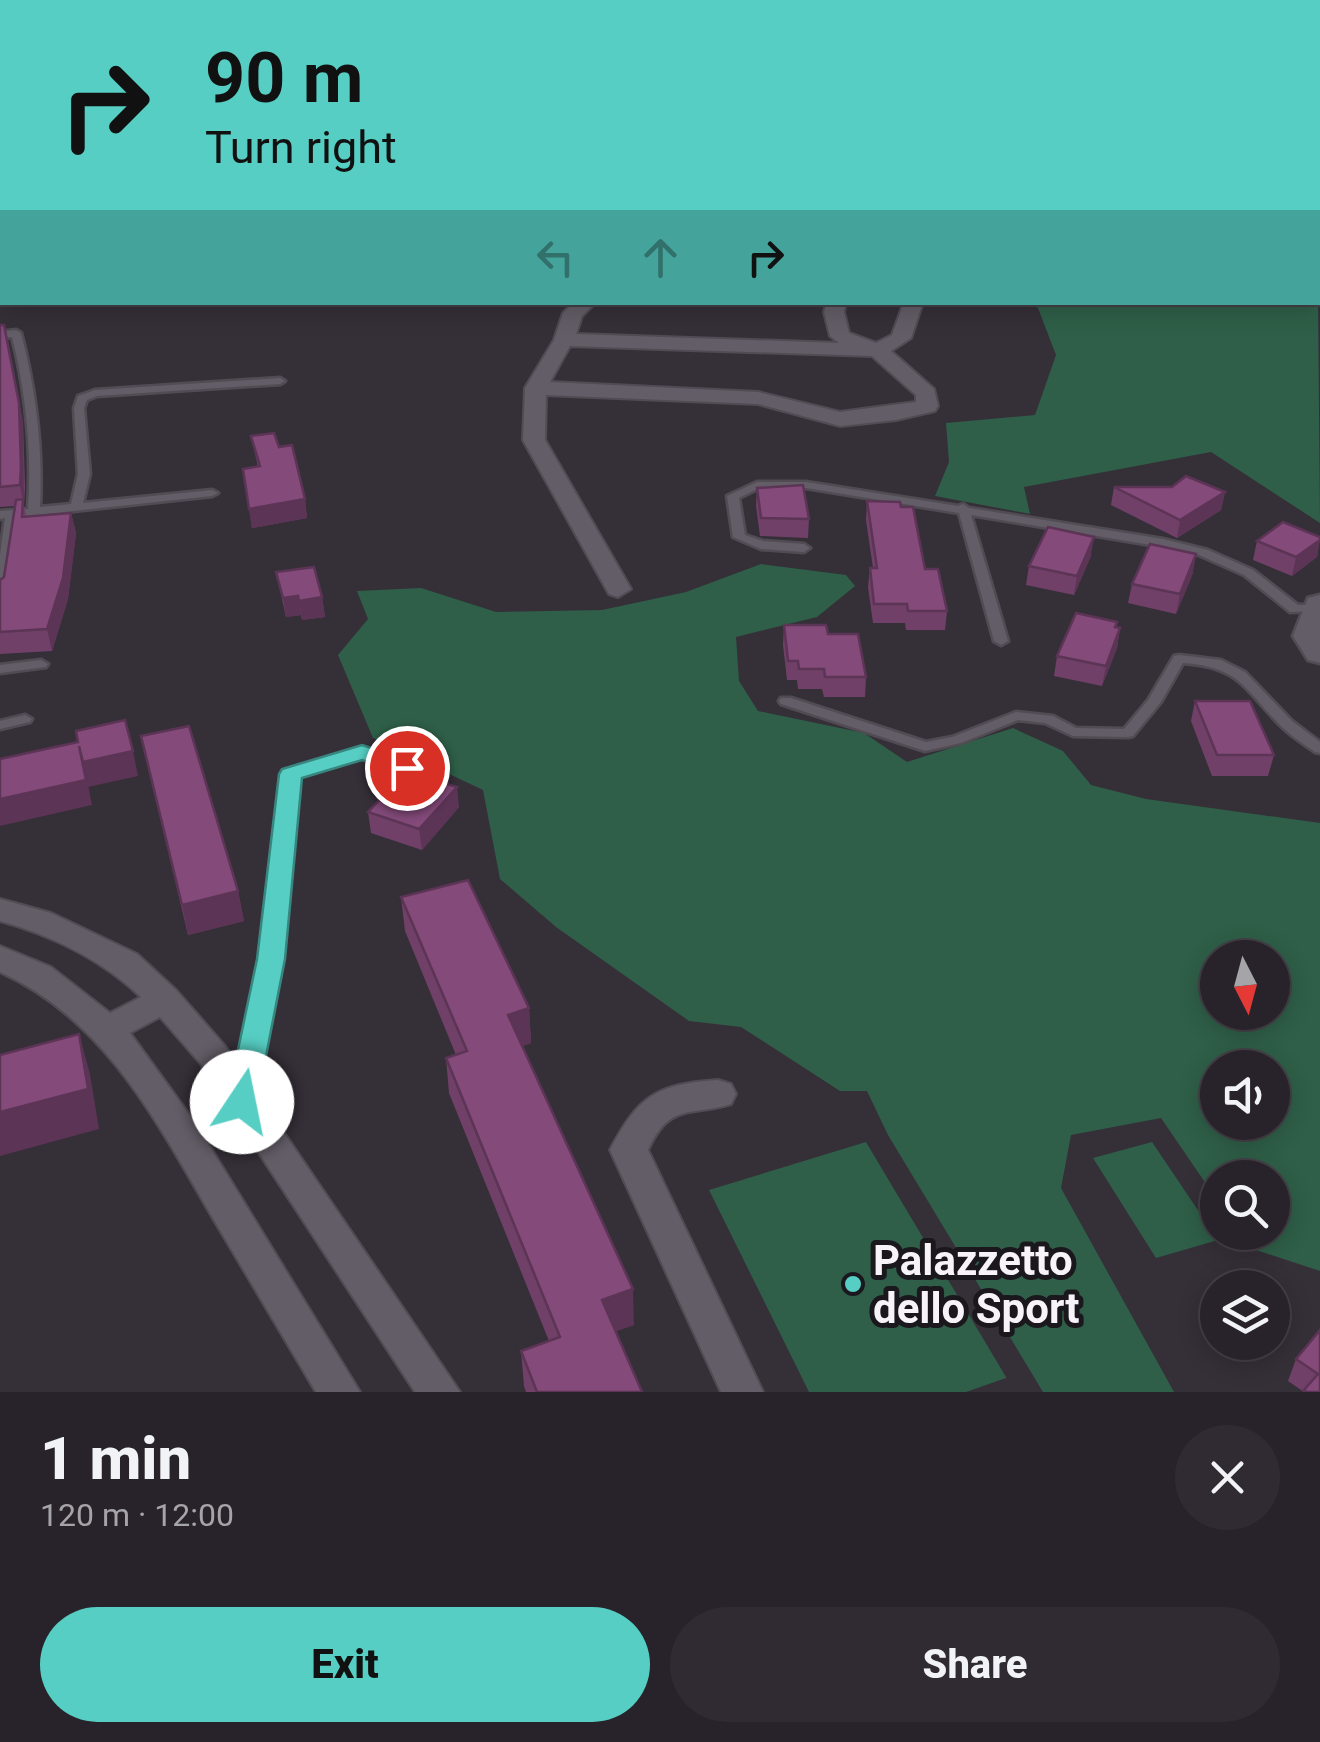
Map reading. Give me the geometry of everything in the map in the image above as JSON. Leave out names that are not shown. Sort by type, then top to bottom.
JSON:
[{"type":"street","points":[[583,305],[573,313],[564,340],[536,388],[534,440],[618,589]]},
{"type":"street","points":[[536,388],[758,398],[840,419],[896,414],[927,406],[927,393],[876,350],[840,336],[835,305]]},
{"type":"street","points":[[564,340],[876,350],[901,338],[913,305]]},
{"type":"street","points":[[1319,606],[1310,636],[1320,653]]},
{"type":"street","points":[[0,910],[40,921],[124,962],[164,999],[213,1056],[439,1392]]},
{"type":"street","points":[[0,958],[25,966],[90,1014],[145,1073],[339,1392]]},
{"type":"street","points":[[106,1031],[164,999]]},
{"type":"street","points":[[718,1094],[673,1096],[642,1120],[629,1150],[742,1392]]},
{"type":"lane","points":[[0,335],[16,333],[28,378],[38,464],[34,512]]},
{"type":"lane","points":[[76,507],[84,474],[79,408],[82,398],[95,393],[280,381]]},
{"type":"lane","points":[[804,548],[761,545],[739,537],[733,496],[758,485],[806,485],[964,508],[1219,555],[1263,582],[1295,609],[1319,606]]},
{"type":"lane","points":[[0,598],[6,515],[212,493]]},
{"type":"lane","points":[[964,508],[1001,641]]},
{"type":"lane","points":[[786,701],[925,747],[956,740],[1016,716],[1048,719],[1074,732],[1128,732],[1154,702],[1179,659],[1208,660],[1249,678],[1285,722],[1320,750]]},
{"type":"lane","points":[[0,669],[41,664]]},
{"type":"lane","points":[[0,725],[24,718]]},
{"type":"lane","points":[[242,1102],[271,959],[291,774],[362,752],[407,768]]},
{"type":"green space","points":[[1032,305],[1318,305],[1320,523],[1211,452],[1024,487],[1030,514],[935,496],[949,462],[946,423],[1035,415],[1056,355],[1038,308]]},
{"type":"green space","points":[[761,564],[846,575],[855,586],[817,617],[736,637],[739,681],[758,711],[864,733],[907,762],[1013,728],[1063,751],[1091,785],[1146,799],[1320,823],[1320,1271],[1256,1250],[1290,1250],[1290,1160],[1200,1160],[1200,1175],[1161,1118],[1071,1135],[1061,1188],[1174,1392],[1043,1392],[888,1135],[867,1091],[840,1091],[741,1027],[689,1021],[556,927],[500,879],[483,790],[373,738],[338,655],[368,619],[357,591],[421,588],[496,612],[602,610],[686,592]]},
{"type":"green space","name":"Palazzetto dello Sport","points":[[866,1142],[1006,1378],[966,1392],[809,1392],[709,1190]]},
{"type":"green space","points":[[1152,1142],[1200,1213],[1200,1245],[1156,1258],[1093,1158]]},
{"type":"building","points":[[0,325],[4,325],[19,403],[21,467],[20,485],[0,487]]},
{"type":"building","points":[[274,433],[279,447],[292,445],[305,499],[249,509],[243,469],[260,466],[251,436]]},
{"type":"building","points":[[1186,476],[1225,492],[1180,520],[1114,487],[1172,487]]},
{"type":"building","points":[[803,485],[809,519],[761,518],[757,488]]},
{"type":"building","points":[[23,499],[22,517],[71,513],[63,578],[47,629],[0,632],[0,580],[4,577],[16,500]]},
{"type":"building","points":[[867,501],[900,502],[901,507],[913,507],[925,569],[938,569],[947,611],[908,611],[907,604],[874,604],[870,568],[877,568]]},
{"type":"building","points":[[1283,522],[1320,540],[1296,557],[1257,541]]},
{"type":"building","points":[[1048,527],[1094,537],[1077,576],[1029,566]]},
{"type":"building","points":[[1150,544],[1196,554],[1180,594],[1132,584]]},
{"type":"building","points":[[314,567],[322,597],[299,601],[298,596],[283,598],[276,572]]},
{"type":"building","points":[[1076,613],[1117,622],[1115,627],[1120,628],[1106,666],[1057,656]]},
{"type":"building","points":[[784,625],[826,625],[828,634],[858,634],[866,677],[825,677],[824,669],[799,669],[798,661],[788,661]]},
{"type":"building","points":[[1195,701],[1250,701],[1274,755],[1217,755]]},
{"type":"building","points":[[125,720],[133,751],[83,762],[79,746],[86,780],[0,799],[0,759],[78,742],[76,731]]},
{"type":"building","points":[[189,726],[238,891],[182,905],[141,736]]},
{"type":"building","points":[[414,764],[448,774],[441,782],[457,787],[419,829],[368,812]]},
{"type":"building","points":[[468,880],[529,1008],[508,1015],[633,1289],[602,1300],[642,1392],[537,1392],[521,1351],[560,1337],[446,1058],[467,1051],[401,897]]},
{"type":"building","points":[[79,1034],[88,1089],[0,1112],[0,1055]]},
{"type":"building","points":[[1320,1330],[1320,1392],[1307,1392],[1304,1390],[1318,1374],[1296,1359]]},
{"type":"place","name":"Palazzetto dello Sport","points":[[853,1284]]},
{"type":"route","points":[[242,1102],[271,959],[291,774],[362,752],[407,768]]}]
